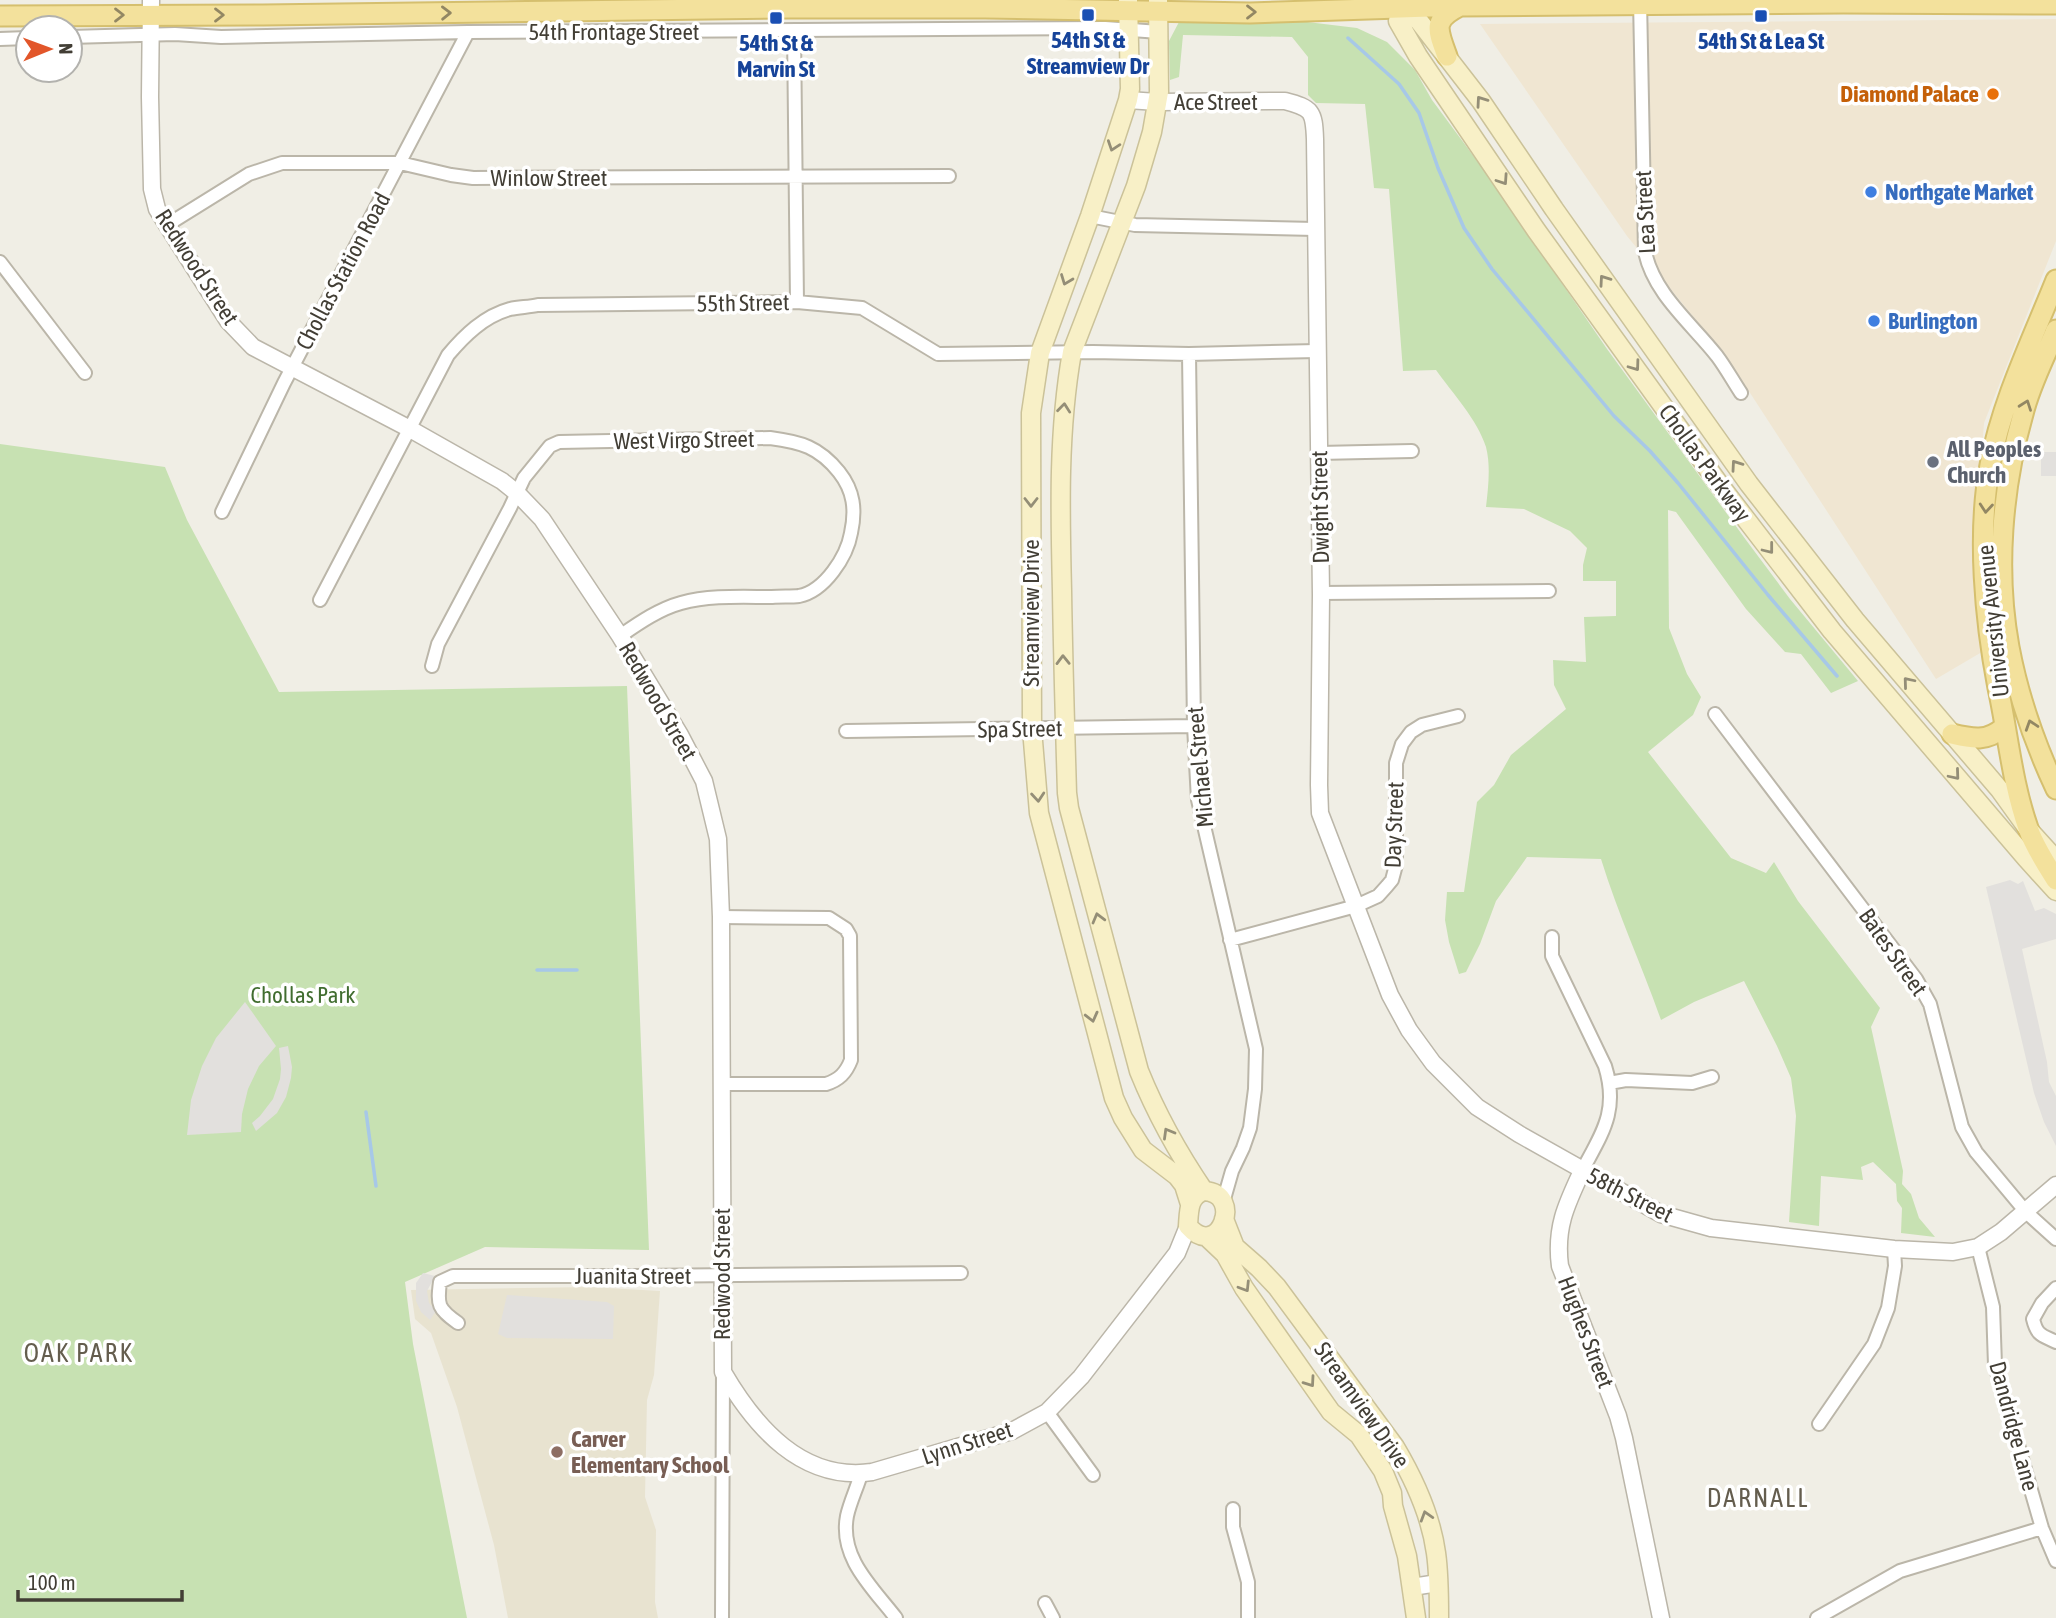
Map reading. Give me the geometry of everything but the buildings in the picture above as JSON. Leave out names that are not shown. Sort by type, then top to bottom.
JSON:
[{"type":"main road","points":[[0,16],[151,17],[1091,5],[1158,5],[1250,13],[1398,4],[1460,6],[1917,1],[2056,4]]},
{"type":"main road","name":"Chollas Parkway","points":[[1398,4],[1419,21],[1481,101],[1554,209],[1749,484],[1855,620],[2056,860]]},
{"type":"main road","name":"Chollas Parkway","points":[[1398,4],[1398,22],[1418,56],[1536,230],[1722,488],[1832,631],[2056,891]]},
{"type":"main road","name":"Streamview Drive","points":[[1129,5],[1128,100],[1090,216],[1040,353],[1031,413],[1032,729],[1040,813],[1114,1098],[1143,1150],[1177,1176],[1184,1185],[1190,1204]]},
{"type":"main road","name":"Streamview Drive","points":[[1158,5],[1160,69],[1148,151],[1072,352],[1062,425],[1060,538],[1065,729],[1069,808],[1139,1071],[1152,1105],[1188,1168],[1212,1194]]},
{"type":"main road","points":[[1447,55],[1441,38],[1440,21],[1442,16],[1460,6]]},
{"type":"main road","name":"University Avenue","points":[[2056,280],[2004,411],[1990,466],[1984,558],[1994,668],[2007,744],[2028,829],[2056,880]]},
{"type":"main road","name":"University Avenue","points":[[2056,330],[2023,412],[2008,490],[2002,561],[2009,646],[2041,757],[2056,789]]},
{"type":"main road","points":[[1952,734],[1980,738],[1993,736],[2004,727]]},
{"type":"main road","points":[[1197,1193],[1212,1194],[1224,1219],[1215,1235],[1205,1237],[1193,1232],[1188,1226],[1190,1204],[1197,1193]]},
{"type":"main road","name":"Streamview Drive","points":[[1224,1219],[1235,1247],[1277,1287],[1395,1447],[1406,1466],[1416,1485],[1436,1552],[1439,1618]]},
{"type":"main road","name":"Streamview Drive","points":[[1205,1237],[1224,1252],[1244,1288],[1331,1412],[1359,1435],[1383,1472],[1392,1493],[1407,1556],[1416,1618]]},
{"type":"street","name":"Lea Street","points":[[1640,2],[1645,252],[1648,266],[1661,290],[1718,358],[1741,393]]},
{"type":"street","name":"54th Frontage Street","points":[[84,34],[151,17],[175,34],[221,37],[468,32],[1112,28],[1159,32]]},
{"type":"street","name":"Redwood Street","points":[[151,17],[149,97],[152,189],[157,209],[228,321],[253,347],[410,429],[517,492],[542,519],[620,636],[680,735],[704,781],[718,839],[722,917],[722,1618]]},
{"type":"street","points":[[794,31],[797,302]]},
{"type":"street","name":"Chollas Station Road","points":[[222,512],[292,367],[468,32]]},
{"type":"street","name":"Ace Street","points":[[1128,100],[1285,101],[1304,106]]},
{"type":"street","name":"Dwight Street","points":[[1304,106],[1310,112],[1314,124],[1321,593],[1320,813],[1356,906]]},
{"type":"street","name":"Winlow Street","points":[[167,225],[249,174],[282,163],[400,163],[472,178],[949,176]]},
{"type":"street","points":[[1090,216],[1120,224],[1315,229]]},
{"type":"street","points":[[0,262],[85,373]]},
{"type":"street","name":"55th Street","points":[[320,600],[448,355],[465,335],[490,318],[509,310],[538,306],[797,302],[862,308],[938,354],[1317,351]]},
{"type":"street","name":"Michael Street","points":[[1189,354],[1194,726],[1198,800],[1251,1021],[1257,1066],[1250,1128],[1243,1148],[1232,1171],[1212,1194]]},
{"type":"street","name":"West Virgo Street","points":[[432,666],[438,644],[523,478],[550,446],[559,442],[770,438],[816,449],[846,481],[852,494],[854,519],[849,544],[836,568],[820,585],[801,596],[712,598],[681,603],[661,610],[620,636]]},
{"type":"street","points":[[1318,453],[1412,451]]},
{"type":"street","points":[[1321,593],[1549,591]]},
{"type":"street","name":"Bates Street","points":[[1715,714],[1916,979],[1930,1004],[1962,1127],[1976,1152],[2026,1212],[2056,1239]]},
{"type":"street","name":"Day Street","points":[[1230,940],[1356,906],[1378,895],[1392,880],[1396,865],[1396,762],[1402,744],[1411,732],[1422,724],[1458,716]]},
{"type":"street","name":"Spa Street","points":[[846,732],[1194,726]]},
{"type":"street","name":"58th Street","points":[[1356,906],[1390,995],[1409,1030],[1433,1063],[1477,1107],[1582,1171],[1661,1214],[1696,1225],[1894,1249],[1953,1252],[1978,1247],[2001,1232],[2056,1185]]},
{"type":"street","points":[[721,1083],[826,1084],[842,1076],[851,1060],[850,936],[846,929],[829,918],[722,917]]},
{"type":"street","name":"Hughes Street","points":[[1552,937],[1552,956],[1605,1066],[1610,1103],[1607,1122],[1561,1221],[1558,1244],[1560,1266],[1618,1416],[1661,1618]]},
{"type":"street","points":[[1609,1083],[1626,1080],[1692,1083],[1712,1077]]},
{"type":"street","name":"Lynn Street","points":[[723,1372],[751,1413],[782,1447],[799,1460],[835,1472],[861,1474],[1012,1432],[1047,1412],[1081,1377],[1177,1254],[1188,1226]]},
{"type":"street","name":"Lynn Street","points":[[1177,1254],[1205,1237]]},
{"type":"street","name":"Dandridge Lane","points":[[1978,1247],[1993,1307],[1995,1365],[2042,1528],[2056,1561]]},
{"type":"street","points":[[1819,1424],[1874,1344],[1888,1308],[1895,1266],[1894,1249]]},
{"type":"street","name":"Juanita Street","points":[[458,1323],[446,1315],[438,1301],[440,1282],[453,1276],[961,1273]]},
{"type":"street","points":[[2056,1288],[2042,1303],[2033,1319],[2035,1330],[2056,1342]]},
{"type":"street","points":[[1047,1412],[1093,1475]]},
{"type":"street","points":[[861,1474],[847,1517],[848,1546],[855,1565],[896,1618]]},
{"type":"street","points":[[1233,1509],[1233,1527],[1248,1582],[1248,1618]]},
{"type":"street","points":[[1817,1618],[1900,1571],[2042,1528]]},
{"type":"street","points":[[1412,1587],[1438,1583]]},
{"type":"street","points":[[1045,1602],[1053,1618]]},
{"type":"shaded area","points":[[2056,19],[2056,241],[1984,423],[1977,514],[1987,649],[1936,679],[1728,359],[1627,236],[1480,24]]},
{"type":"shaded area","points":[[2041,452],[2056,452],[2056,476],[2041,476]]},
{"type":"shaded area","points":[[2010,880],[2018,884],[2023,881],[2035,911],[2044,908],[2056,914],[2056,939],[2022,949],[2049,1082],[2056,1096],[2056,1146],[2034,1093],[1986,887]]},
{"type":"shaded area","points":[[245,1002],[276,1046],[259,1066],[248,1089],[241,1132],[187,1135],[191,1100],[202,1066],[216,1038]]},
{"type":"shaded area","points":[[288,1046],[292,1067],[286,1097],[277,1113],[256,1131],[252,1123],[273,1099],[280,1079],[279,1048]]},
{"type":"shaded area","points":[[423,1273],[435,1276],[427,1291],[429,1303],[436,1311],[430,1320],[421,1312],[416,1301],[416,1283]]},
{"type":"shaded area","name":"Carver Elementary School","points":[[590,1287],[660,1291],[654,1375],[647,1400],[645,1497],[656,1530],[655,1602],[658,1618],[508,1618],[494,1545],[457,1407],[431,1333],[415,1319],[411,1290]]},
{"type":"shaded area","points":[[507,1295],[607,1302],[614,1306],[613,1339],[507,1338],[498,1334]]},
{"type":"green space","points":[[1299,21],[1357,28],[1387,42],[1415,70],[1432,100],[1489,177],[1607,349],[1790,599],[1858,681],[1831,693],[1801,654],[1785,652],[1746,609],[1676,512],[1668,510],[1669,628],[1687,674],[1701,697],[1693,715],[1648,752],[1731,858],[1766,873],[1774,862],[1798,901],[1880,1008],[1871,1027],[1903,1171],[1902,1184],[1911,1194],[1919,1218],[1935,1237],[1901,1233],[1902,1208],[1897,1201],[1896,1184],[1873,1162],[1861,1167],[1863,1180],[1821,1176],[1819,1226],[1789,1222],[1796,1116],[1791,1078],[1744,981],[1694,1002],[1661,1020],[1601,859],[1527,857],[1496,901],[1466,972],[1459,974],[1445,920],[1447,892],[1464,892],[1477,802],[1494,785],[1511,755],[1566,709],[1554,685],[1553,660],[1586,662],[1584,617],[1616,616],[1616,581],[1583,581],[1587,548],[1570,531],[1524,509],[1486,507],[1488,462],[1486,447],[1477,427],[1436,370],[1403,371],[1389,189],[1374,188],[1365,104],[1316,103],[1308,95],[1308,57],[1292,37],[1183,35],[1179,77],[1170,80],[1169,41],[1179,22]]},
{"type":"green space","name":"Chollas Park","points":[[0,444],[165,467],[187,520],[279,692],[627,686],[649,1250],[485,1247],[405,1282],[413,1344],[467,1618],[0,1618]]},
{"type":"waterway","points":[[1348,38],[1399,84],[1419,113],[1438,168],[1464,228],[1492,269],[1614,416],[1678,483],[1837,676]]},
{"type":"waterway","points":[[537,970],[577,970]]},
{"type":"waterway","points":[[366,1112],[376,1186]]},
{"type":"place","name":"54th St & Streamview Dr","points":[[1088,15]]},
{"type":"place","name":"54th St & Lea St","points":[[1761,16]]},
{"type":"place","name":"54th St & Marvin St","points":[[776,18]]},
{"type":"place","name":"Diamond Palace","points":[[1993,94]]},
{"type":"place","name":"Northgate Market","points":[[1871,192]]},
{"type":"place","name":"Burlington","points":[[1874,321]]},
{"type":"place","name":"All Peoples Church","points":[[1933,462]]},
{"type":"place","name":"Carver Elementary School","points":[[557,1452]]},
{"type":"district","name":"OAK PARK","points":[[79,1353]]},
{"type":"district","name":"DARNALL","points":[[1758,1498]]}]
